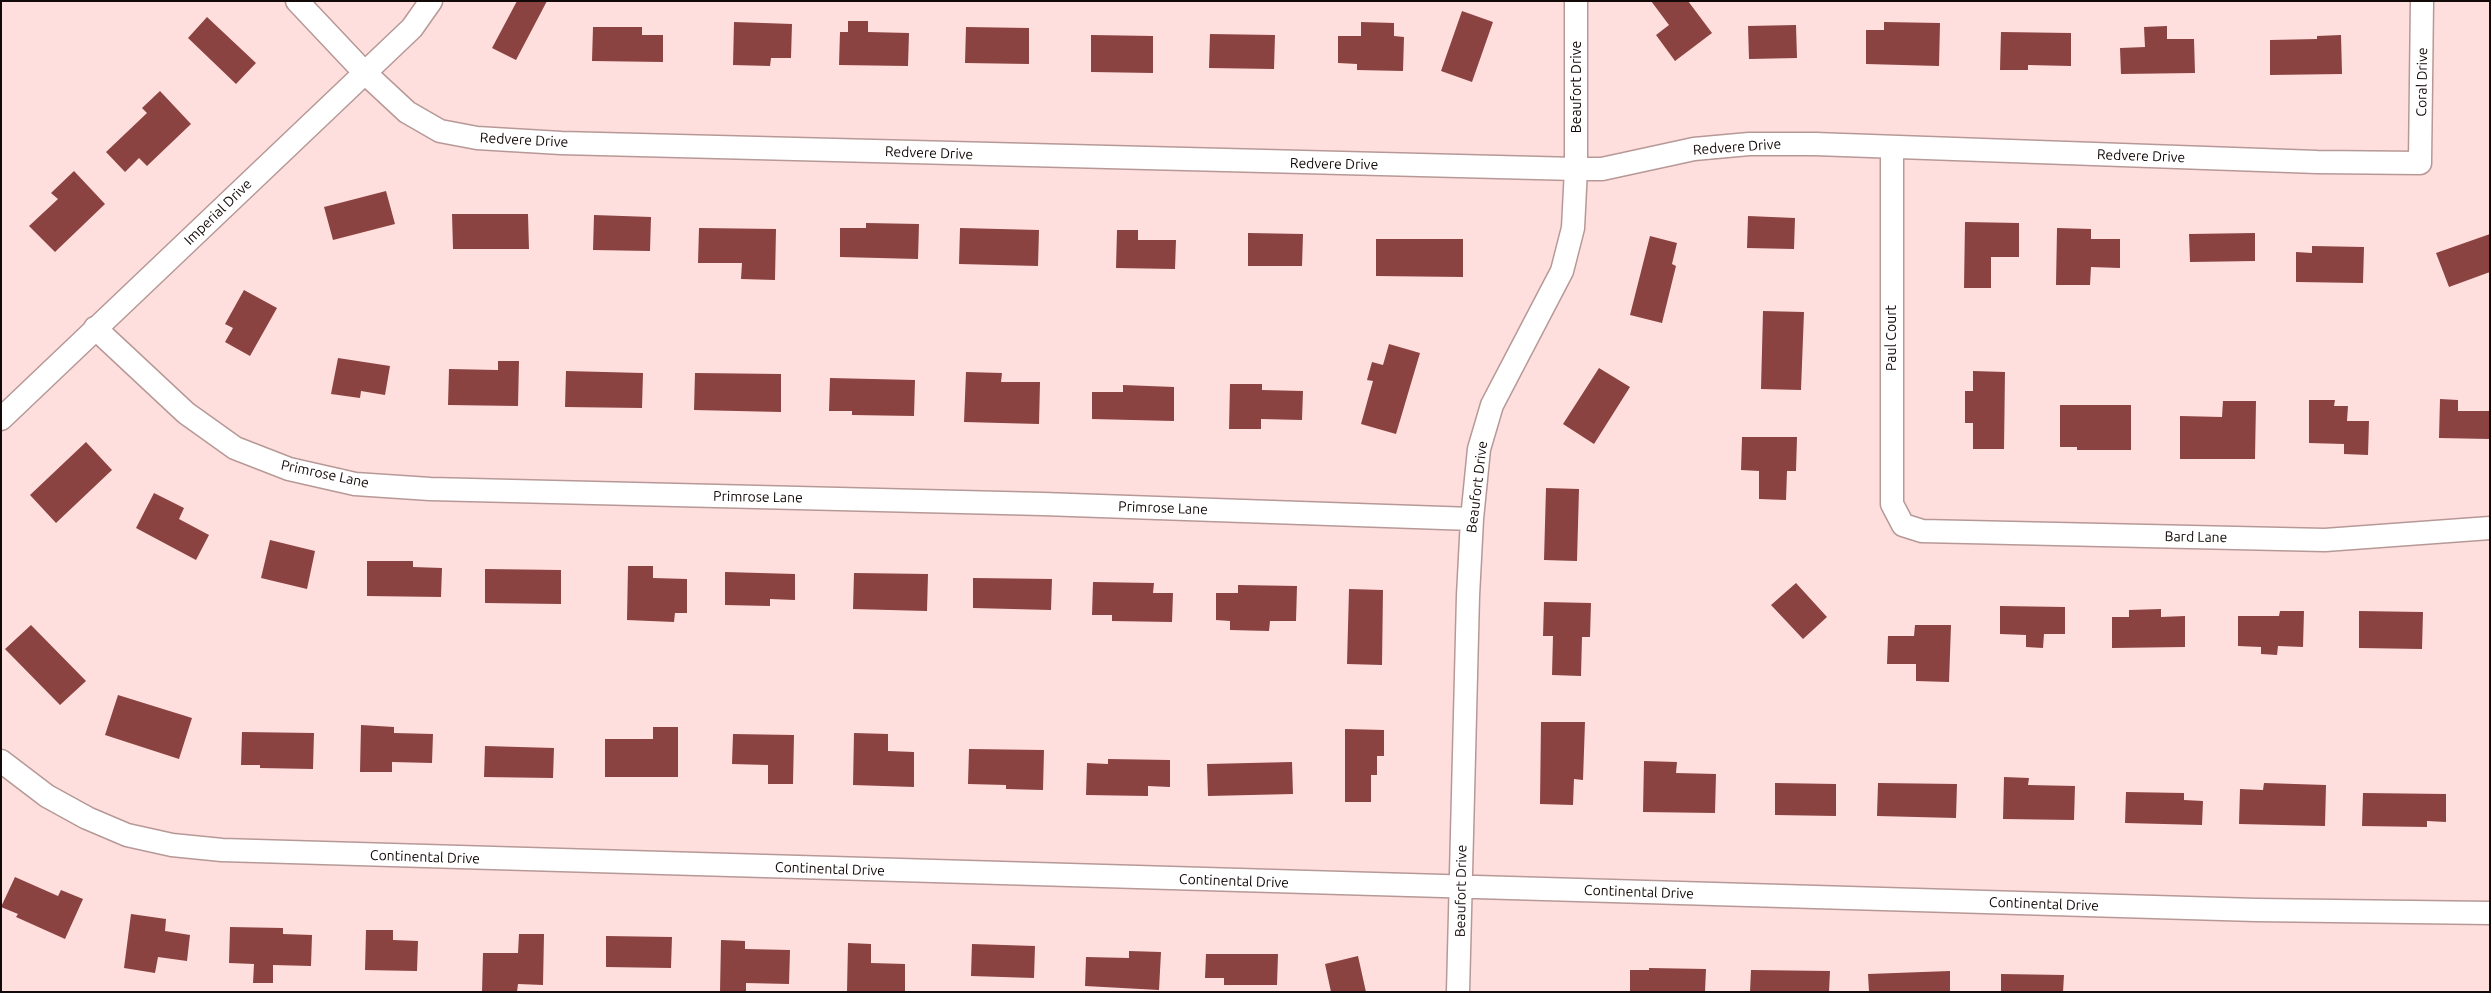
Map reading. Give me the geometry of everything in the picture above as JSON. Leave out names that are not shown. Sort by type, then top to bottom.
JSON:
[{"type":"street","name":"Redvere Drive","points":[[297,1],[364,72],[407,112],[440,131],[477,138],[561,143],[1576,169],[1602,169],[1694,149],[1749,144],[2317,162],[2420,163]]},
{"type":"street","name":"Imperial Drive","points":[[1,419],[412,28],[431,1]]},
{"type":"street","name":"Beaufort Drive","points":[[1458,992],[1472,519],[1479,449],[1492,405],[1562,271],[1573,228],[1576,169],[1576,1]]},
{"type":"street","name":"Coral Drive","points":[[2420,163],[2422,1]]},
{"type":"street","name":"Paul Court","points":[[1892,148],[1892,504],[1903,525]]},
{"type":"street","name":"Primrose Lane","points":[[95,328],[186,413],[235,448],[289,469],[355,484],[430,489],[1043,504],[1472,519]]},
{"type":"street","name":"Bard Lane","points":[[1903,525],[1922,531],[2325,540],[2490,528]]},
{"type":"street","name":"Continental Drive","points":[[1,761],[47,796],[87,818],[126,835],[172,845],[222,850],[2256,910],[2490,913]]},
{"type":"building","points":[[517,1],[547,1],[516,60],[492,48]]},
{"type":"building","points":[[1651,1],[1688,1],[1712,33],[1675,61],[1656,35],[1669,25]]},
{"type":"building","points":[[1462,11],[1493,22],[1472,82],[1441,71]]},
{"type":"building","points":[[207,17],[256,63],[236,84],[188,38]]},
{"type":"building","points":[[848,21],[868,21],[868,32],[909,33],[908,66],[839,65],[840,32],[848,32]]},
{"type":"building","points":[[734,22],[792,24],[791,58],[771,58],[770,66],[733,65]]},
{"type":"building","points":[[1361,22],[1394,23],[1394,36],[1404,37],[1403,71],[1357,70],[1357,64],[1338,63],[1338,36],[1361,36]]},
{"type":"building","points":[[1884,22],[1940,23],[1939,66],[1866,64],[1866,30],[1884,30]]},
{"type":"building","points":[[1796,25],[1797,58],[1749,59],[1748,26]]},
{"type":"building","points":[[2167,26],[2167,39],[2194,39],[2195,73],[2121,74],[2120,48],[2145,47],[2144,27]]},
{"type":"building","points":[[593,27],[642,27],[642,35],[663,35],[663,62],[592,61]]},
{"type":"building","points":[[966,27],[1029,28],[1029,64],[965,63]]},
{"type":"building","points":[[2001,32],[2071,33],[2071,66],[2028,65],[2028,70],[2000,70]]},
{"type":"building","points":[[1210,34],[1275,35],[1274,69],[1209,68]]},
{"type":"building","points":[[1091,35],[1153,36],[1153,73],[1091,72]]},
{"type":"building","points":[[2341,35],[2342,74],[2270,75],[2270,40],[2317,39],[2317,36]]},
{"type":"building","points":[[160,91],[191,124],[147,166],[139,158],[125,172],[106,152],[147,113],[142,108]]},
{"type":"building","points":[[74,171],[105,204],[55,252],[29,226],[58,199],[51,193]]},
{"type":"building","points":[[386,191],[395,224],[333,240],[324,207]]},
{"type":"building","points":[[452,214],[528,214],[529,249],[453,249]]},
{"type":"building","points":[[594,215],[651,217],[650,251],[593,250]]},
{"type":"building","points":[[1748,216],[1795,218],[1794,249],[1747,248]]},
{"type":"building","points":[[1965,222],[2019,223],[2019,257],[1991,257],[1991,288],[1964,288]]},
{"type":"building","points":[[866,223],[919,224],[918,259],[840,257],[840,228],[866,228]]},
{"type":"building","points":[[699,228],[776,229],[775,280],[741,279],[742,263],[698,263]]},
{"type":"building","points":[[960,228],[1039,230],[1038,266],[959,264]]},
{"type":"building","points":[[2057,228],[2091,229],[2091,239],[2120,239],[2120,268],[2091,267],[2090,285],[2056,285]]},
{"type":"building","points":[[1117,230],[1138,230],[1138,240],[1176,240],[1175,269],[1116,268]]},
{"type":"building","points":[[1248,233],[1303,234],[1302,266],[1248,266]]},
{"type":"building","points":[[2255,233],[2255,261],[2190,262],[2189,234]]},
{"type":"building","points":[[2490,234],[2490,272],[2449,287],[2436,253]]},
{"type":"building","points":[[1650,236],[1677,243],[1672,264],[1676,266],[1662,323],[1630,315]]},
{"type":"building","points":[[1376,239],[1463,239],[1463,277],[1376,276]]},
{"type":"building","points":[[2312,246],[2364,247],[2363,283],[2296,282],[2296,252],[2312,253]]},
{"type":"building","points":[[244,290],[277,308],[250,356],[225,342],[233,328],[225,324]]},
{"type":"building","points":[[1763,311],[1804,312],[1801,390],[1761,389]]},
{"type":"building","points":[[1389,344],[1420,353],[1396,434],[1361,424],[1373,381],[1367,380],[1372,362],[1383,365]]},
{"type":"building","points":[[338,358],[390,366],[385,395],[361,391],[360,398],[331,394]]},
{"type":"building","points":[[498,361],[519,361],[518,406],[448,405],[449,369],[498,370]]},
{"type":"building","points":[[1599,368],[1630,387],[1594,444],[1563,424]]},
{"type":"building","points":[[566,371],[643,373],[642,408],[565,407]]},
{"type":"building","points":[[1973,371],[2005,372],[2004,449],[1973,449],[1973,423],[1965,423],[1965,391],[1973,391]]},
{"type":"building","points":[[966,372],[1002,373],[1001,382],[1040,382],[1039,424],[964,422]]},
{"type":"building","points":[[695,373],[781,374],[781,412],[694,410]]},
{"type":"building","points":[[830,378],[915,380],[914,416],[852,415],[852,411],[829,411]]},
{"type":"building","points":[[1230,384],[1262,384],[1262,390],[1303,391],[1302,420],[1261,419],[1261,429],[1229,429]]},
{"type":"building","points":[[1123,385],[1174,387],[1174,421],[1092,419],[1092,392],[1123,392]]},
{"type":"building","points":[[2440,399],[2458,400],[2458,411],[2490,411],[2490,439],[2439,438]]},
{"type":"building","points":[[2309,400],[2335,400],[2334,406],[2348,406],[2347,421],[2369,421],[2368,455],[2344,454],[2344,444],[2309,443]]},
{"type":"building","points":[[2223,401],[2256,401],[2255,459],[2180,459],[2180,416],[2222,417]]},
{"type":"building","points":[[2060,405],[2131,405],[2131,450],[2077,450],[2077,447],[2060,447]]},
{"type":"building","points":[[1742,437],[1797,437],[1796,471],[1787,471],[1786,500],[1759,499],[1759,471],[1741,470]]},
{"type":"building","points":[[86,442],[112,470],[56,523],[30,495]]},
{"type":"building","points":[[1546,488],[1579,489],[1577,561],[1544,560]]},
{"type":"building","points":[[154,493],[184,508],[179,519],[209,535],[196,560],[136,528]]},
{"type":"building","points":[[270,540],[315,551],[307,589],[261,578]]},
{"type":"building","points":[[367,561],[413,561],[413,567],[442,568],[441,597],[367,596]]},
{"type":"building","points":[[628,566],[653,566],[653,578],[687,579],[687,613],[675,613],[674,622],[627,620]]},
{"type":"building","points":[[485,569],[561,570],[561,604],[485,603]]},
{"type":"building","points":[[725,572],[795,574],[795,600],[770,599],[770,606],[725,605]]},
{"type":"building","points":[[854,573],[928,574],[927,611],[853,609]]},
{"type":"building","points":[[973,578],[1052,579],[1051,610],[973,608]]},
{"type":"building","points":[[1093,582],[1154,583],[1153,593],[1173,593],[1172,622],[1112,621],[1112,615],[1092,615]]},
{"type":"building","points":[[1796,583],[1827,617],[1803,639],[1771,605]]},
{"type":"building","points":[[1238,585],[1297,586],[1296,621],[1270,621],[1269,631],[1230,630],[1230,621],[1216,620],[1216,593],[1238,593]]},
{"type":"building","points":[[1349,589],[1383,590],[1382,665],[1347,664]]},
{"type":"building","points":[[1544,602],[1591,603],[1590,637],[1582,637],[1581,676],[1552,675],[1553,636],[1543,636]]},
{"type":"building","points":[[2000,606],[2065,607],[2065,634],[2044,634],[2043,648],[2026,647],[2026,635],[2000,634]]},
{"type":"building","points":[[2161,609],[2161,617],[2185,616],[2185,647],[2112,648],[2112,617],[2129,617],[2129,610]]},
{"type":"building","points":[[2280,611],[2304,611],[2303,647],[2278,646],[2277,655],[2261,654],[2261,647],[2238,646],[2238,616],[2279,616]]},
{"type":"building","points":[[2359,611],[2423,612],[2422,649],[2359,648]]},
{"type":"building","points":[[31,625],[86,681],[60,705],[5,649]]},
{"type":"building","points":[[1915,625],[1951,625],[1949,682],[1916,681],[1916,664],[1887,664],[1888,636],[1914,636]]},
{"type":"building","points":[[118,695],[192,718],[179,759],[105,735]]},
{"type":"building","points":[[1541,722],[1585,722],[1583,780],[1574,779],[1573,805],[1540,804]]},
{"type":"building","points":[[361,725],[394,727],[394,733],[433,734],[432,763],[392,762],[392,772],[360,772]]},
{"type":"building","points":[[653,727],[678,727],[678,777],[605,777],[605,739],[653,739]]},
{"type":"building","points":[[1345,729],[1384,730],[1384,756],[1377,756],[1377,775],[1371,775],[1371,802],[1345,802]]},
{"type":"building","points":[[242,732],[314,733],[313,769],[260,768],[260,765],[241,765]]},
{"type":"building","points":[[854,733],[888,734],[888,751],[914,752],[914,787],[853,785]]},
{"type":"building","points":[[733,734],[794,735],[793,784],[768,784],[768,765],[732,764]]},
{"type":"building","points":[[485,746],[554,748],[553,778],[484,777]]},
{"type":"building","points":[[969,749],[1044,750],[1043,790],[1006,789],[1006,785],[968,784]]},
{"type":"building","points":[[1108,759],[1170,760],[1170,787],[1148,786],[1148,796],[1086,795],[1087,763],[1108,764]]},
{"type":"building","points":[[1644,761],[1677,762],[1676,773],[1716,774],[1715,813],[1643,812]]},
{"type":"building","points":[[1292,762],[1293,794],[1208,796],[1207,764]]},
{"type":"building","points":[[2004,777],[2029,778],[2028,785],[2075,786],[2074,820],[2003,819]]},
{"type":"building","points":[[1775,783],[1836,784],[1836,816],[1775,815]]},
{"type":"building","points":[[1878,783],[1957,784],[1956,818],[1877,816]]},
{"type":"building","points":[[2264,783],[2326,785],[2325,826],[2239,824],[2240,789],[2263,790]]},
{"type":"building","points":[[2126,792],[2184,793],[2184,800],[2203,801],[2202,825],[2125,823]]},
{"type":"building","points":[[2363,793],[2446,794],[2446,822],[2427,821],[2427,827],[2362,826]]},
{"type":"building","points":[[15,877],[58,896],[61,890],[83,899],[65,939],[16,917],[18,914],[1,907]]},
{"type":"building","points":[[131,914],[166,919],[165,931],[190,935],[187,961],[158,957],[155,973],[124,968]]},
{"type":"building","points":[[230,927],[283,928],[283,934],[312,935],[311,966],[273,965],[273,983],[253,983],[254,964],[229,963]]},
{"type":"building","points":[[366,930],[393,930],[393,940],[418,941],[417,971],[365,970]]},
{"type":"building","points":[[519,934],[544,934],[543,985],[518,984],[517,992],[482,992],[483,953],[518,953]]},
{"type":"building","points":[[606,936],[672,937],[671,968],[606,967]]},
{"type":"building","points":[[721,940],[745,941],[745,949],[790,950],[789,984],[746,983],[746,992],[720,992]]},
{"type":"building","points":[[848,943],[871,944],[871,963],[905,964],[905,992],[847,992]]},
{"type":"building","points":[[972,944],[1035,946],[1034,978],[971,976]]},
{"type":"building","points":[[1129,951],[1161,952],[1159,990],[1085,986],[1086,957],[1129,958]]},
{"type":"building","points":[[1206,954],[1278,954],[1277,985],[1224,985],[1224,978],[1205,978]]},
{"type":"building","points":[[1358,956],[1366,992],[1331,992],[1325,964]]},
{"type":"building","points":[[1649,968],[1706,969],[1705,992],[1630,992],[1630,970],[1649,970]]},
{"type":"building","points":[[1751,970],[1830,971],[1829,992],[1750,992]]},
{"type":"building","points":[[1950,971],[1950,992],[1869,992],[1868,974]]},
{"type":"building","points":[[2001,974],[2064,975],[2063,992],[2001,992]]}]
